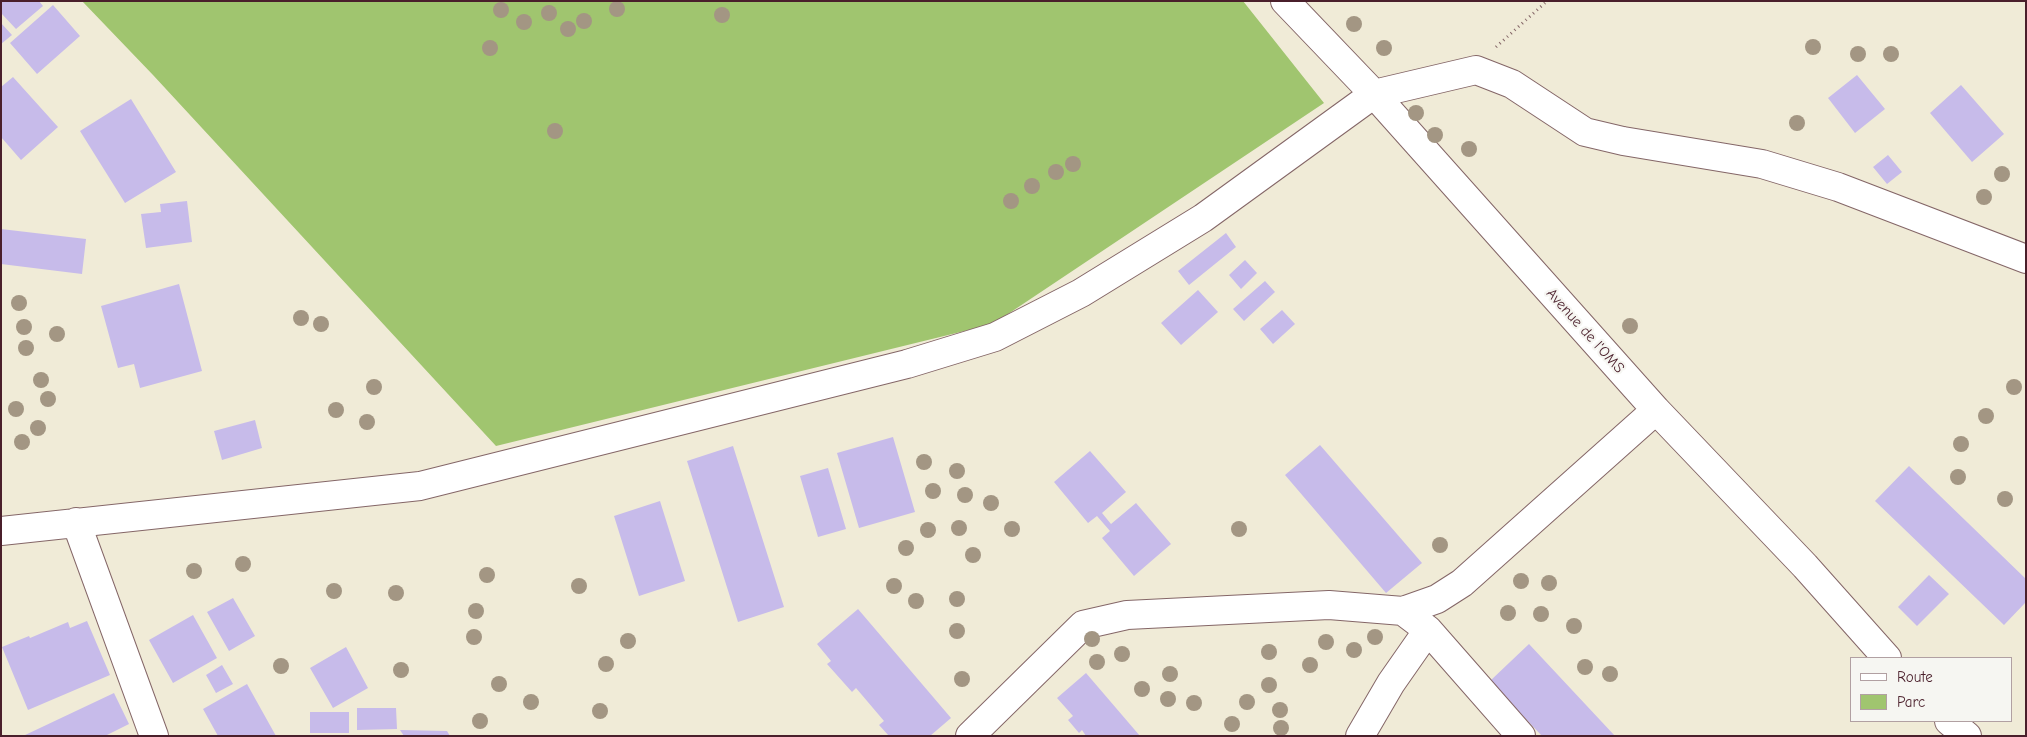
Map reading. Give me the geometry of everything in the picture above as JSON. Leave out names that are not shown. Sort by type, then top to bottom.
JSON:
[{"type":"street","name":"Avenue de l'OMS","points":[[1286,1],[1374,94],[1656,410],[1805,566],[1886,657]]},
{"type":"street","points":[[1,531],[420,486],[907,364],[995,337],[1081,293],[1203,218],[1374,94],[1476,70],[1512,84],[1586,132],[1624,141],[1762,164],[1838,187],[2026,259]]},
{"type":"street","points":[[970,736],[1083,625],[1127,615],[1329,605],[1403,611],[1437,599],[1462,583],[1656,410]]},
{"type":"street","points":[[76,522],[154,736]]},
{"type":"street","points":[[1403,611],[1428,630],[1521,736]]},
{"type":"street","points":[[1360,736],[1391,683],[1428,630]]},
{"type":"street","points":[[1938,722],[1946,736]]},
{"type":"street","points":[[1949,722],[1967,736]]},
{"type":"path","points":[[1476,70],[1508,34],[1547,1]]},
{"type":"green space","points":[[82,1],[1243,1],[1324,103],[993,324],[496,446],[153,75]]},
{"type":"building","points":[[1,1],[39,1],[43,6],[16,29],[1,13]]},
{"type":"building","points":[[53,5],[80,36],[37,74],[10,43]]},
{"type":"building","points":[[1,23],[12,35],[1,44]]},
{"type":"building","points":[[1857,75],[1885,109],[1855,133],[1828,98]]},
{"type":"building","points":[[13,77],[58,127],[21,160],[1,137],[1,87]]},
{"type":"building","points":[[1961,85],[2004,134],[1972,162],[1930,113]]},
{"type":"building","points":[[131,99],[176,172],[125,203],[80,131]]},
{"type":"building","points":[[1888,155],[1902,172],[1887,184],[1873,167]]},
{"type":"building","points":[[187,201],[192,242],[146,248],[141,214],[161,212],[160,204]]},
{"type":"building","points":[[1,229],[86,239],[82,274],[1,264]]},
{"type":"building","points":[[1226,233],[1236,247],[1189,285],[1178,271]]},
{"type":"building","points":[[1245,260],[1257,273],[1241,289],[1229,275]]},
{"type":"building","points":[[1265,281],[1275,292],[1244,321],[1233,309]]},
{"type":"building","points":[[179,284],[202,371],[140,388],[134,364],[118,368],[101,306]]},
{"type":"building","points":[[1198,290],[1218,312],[1181,345],[1161,323]]},
{"type":"building","points":[[1282,310],[1295,324],[1273,344],[1260,329]]},
{"type":"building","points":[[255,420],[262,448],[222,460],[214,431]]},
{"type":"building","points":[[893,437],[915,512],[859,528],[837,453]]},
{"type":"building","points":[[1320,445],[1422,563],[1386,593],[1285,475]]},
{"type":"building","points":[[733,446],[784,607],[738,622],[687,461]]},
{"type":"building","points":[[1090,451],[1126,492],[1102,513],[1111,524],[1136,503],[1171,544],[1134,576],[1102,538],[1110,531],[1097,516],[1088,523],[1054,482]]},
{"type":"building","points":[[1909,466],[2026,579],[2026,602],[2004,625],[1875,501]]},
{"type":"building","points":[[828,468],[846,529],[818,537],[800,476]]},
{"type":"building","points":[[660,501],[685,581],[639,596],[614,516]]},
{"type":"building","points":[[1929,575],[1949,594],[1917,626],[1898,607]]},
{"type":"building","points":[[233,598],[255,636],[229,651],[207,612]]},
{"type":"building","points":[[858,609],[951,718],[930,736],[889,736],[879,725],[884,721],[856,688],[852,692],[827,664],[831,661],[817,644]]},
{"type":"building","points":[[193,615],[217,658],[173,683],[149,640]]},
{"type":"building","points":[[87,621],[110,675],[28,710],[2,647],[29,636],[30,638],[68,622],[70,628]]},
{"type":"building","points":[[1529,644],[1615,736],[1542,736],[1490,681]]},
{"type":"building","points":[[346,647],[368,688],[333,708],[310,668]]},
{"type":"building","points":[[222,665],[233,684],[216,693],[206,675]]},
{"type":"building","points":[[1086,673],[1140,736],[1086,736],[1082,730],[1079,733],[1068,720],[1073,716],[1057,698]]},
{"type":"building","points":[[247,684],[276,736],[218,736],[203,709]]},
{"type":"building","points":[[114,693],[129,724],[105,736],[23,736]]},
{"type":"building","points":[[357,708],[396,708],[397,729],[357,730]]},
{"type":"building","points":[[310,712],[349,712],[349,733],[310,733]]},
{"type":"building","points":[[400,730],[447,731],[450,736],[404,736]]}]
